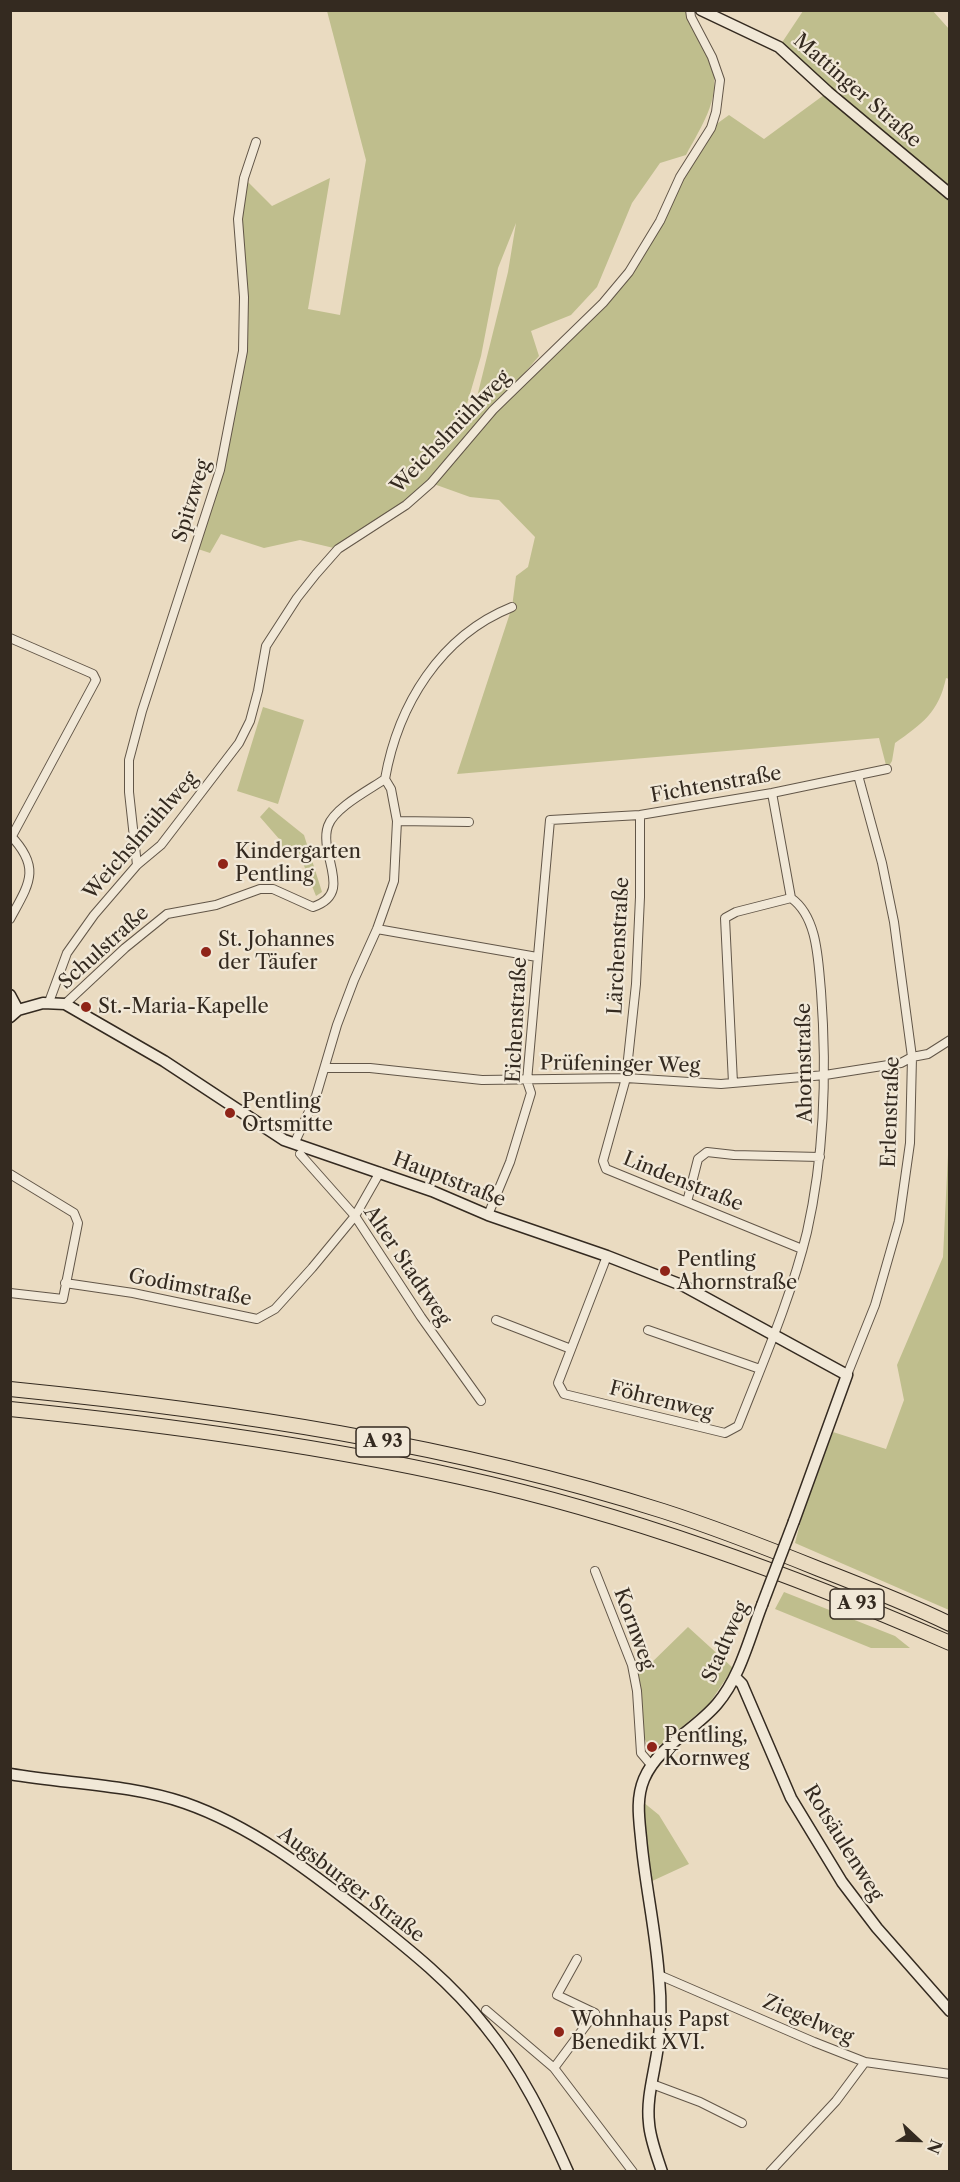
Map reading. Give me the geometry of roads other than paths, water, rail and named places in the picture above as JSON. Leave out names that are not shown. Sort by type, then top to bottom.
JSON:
[{"type":"highway","name":"A 93","points":[[10,1389],[247,1418],[390,1443],[551,1479],[663,1511],[746,1541],[848,1580],[950,1624]]},
{"type":"highway","name":"A 93","points":[[10,1409],[86,1416],[236,1436],[461,1477],[598,1513],[731,1556],[878,1612],[950,1643]]},
{"type":"street","name":"Weichslmühlweg","points":[[49,1002],[67,953],[94,915],[137,865],[161,845],[239,743],[250,721],[266,646],[297,598],[316,574],[338,549],[406,504],[431,483],[493,410],[603,303],[629,273],[660,221],[680,177],[711,128],[716,112],[720,80],[712,57],[691,17],[690,10]]},
{"type":"street","name":"Mattinger Straße","points":[[701,10],[779,47],[828,92],[950,194]]},
{"type":"street","name":"Spitzweg","points":[[137,865],[129,792],[129,760],[142,711],[220,470],[243,351],[243,297],[238,219],[244,178],[256,142]]},
{"type":"street","points":[[295,1142],[316,1096],[337,1025],[377,929],[394,880],[397,821],[391,789],[385,779],[388,760],[411,701],[428,671],[452,644],[466,632],[512,607]]},
{"type":"street","points":[[10,638],[93,674],[96,680],[11,835],[23,850],[31,868],[29,885],[10,919]]},
{"type":"street","name":"Fichtenstraße","points":[[550,820],[640,815],[772,793],[887,769]]},
{"type":"street","name":"Erlenstraße","points":[[847,1375],[875,1305],[899,1221],[910,1143],[912,1057],[894,922],[882,863],[858,775]]},
{"type":"street","name":"Schulstraße","points":[[65,1004],[125,948],[166,914],[216,905],[260,889],[273,889],[313,907],[323,903],[332,894],[334,880],[326,843],[327,827],[333,815],[385,779]]},
{"type":"street","name":"Ahornstraße","points":[[772,793],[791,898],[800,904],[811,926],[819,974],[825,1075],[825,1112],[820,1157],[802,1249],[774,1336]]},
{"type":"street","name":"Lärchenstraße","points":[[626,1078],[640,897],[640,815]]},
{"type":"street","name":"Eichenstraße","points":[[488,1215],[510,1162],[531,1094],[527,1081],[550,820]]},
{"type":"street","points":[[397,821],[469,822]]},
{"type":"street","points":[[733,1083],[725,918],[736,912],[791,898]]},
{"type":"street","points":[[377,929],[537,957]]},
{"type":"street","points":[[10,996],[14,1013],[49,1002]]},
{"type":"street","name":"Hauptstraße","points":[[49,1002],[65,1004],[164,1061],[284,1140],[380,1172],[488,1215],[607,1256],[684,1286],[847,1375]]},
{"type":"street","name":"Prüfeninger Weg","points":[[326,1068],[370,1068],[482,1080],[626,1078],[733,1083],[825,1075],[901,1063],[912,1057],[928,1054],[950,1040]]},
{"type":"street","name":"Lindenstraße","points":[[626,1078],[603,1161],[606,1169],[802,1249]]},
{"type":"street","points":[[687,1202],[698,1159],[707,1152],[734,1155],[820,1157]]},
{"type":"street","name":"Alter Stadtweg","points":[[300,1154],[355,1216],[421,1317],[481,1401]]},
{"type":"street","name":"Godimstraße","points":[[66,1282],[133,1293],[257,1319],[275,1309],[355,1216],[380,1172]]},
{"type":"street","points":[[10,1174],[74,1214],[78,1223],[63,1299],[10,1293]]},
{"type":"street","name":"Föhrenweg","points":[[607,1256],[558,1383],[564,1394],[725,1433],[738,1425],[774,1336]]},
{"type":"street","points":[[496,1320],[571,1349]]},
{"type":"street","points":[[648,1330],[760,1369]]},
{"type":"street","name":"Stadtweg","points":[[662,2172],[649,2123],[658,2045],[659,1975],[643,1863],[639,1795],[644,1779],[652,1766],[668,1747],[717,1704],[735,1677],[847,1375]]},
{"type":"street","name":"Kornweg","points":[[595,1571],[632,1665],[637,1691],[641,1753],[652,1766]]},
{"type":"street","name":"Rotsäulenweg","points":[[735,1677],[742,1684],[791,1798],[842,1882],[877,1928],[950,2011]]},
{"type":"street","name":"Augsburger Straße","points":[[10,1774],[111,1787],[185,1803],[219,1817],[263,1841],[313,1874],[405,1946],[444,1981],[484,2024],[510,2060],[544,2117],[568,2172]]},
{"type":"street","points":[[554,2068],[595,2013],[557,1995],[577,1959]]},
{"type":"street","name":"Ziegelweg","points":[[659,1975],[814,2042],[866,2061],[950,2074]]},
{"type":"street","points":[[486,2010],[554,2068],[633,2172]]},
{"type":"street","points":[[770,2172],[836,2101],[866,2061]]},
{"type":"street","points":[[652,2084],[700,2102],[742,2123]]},
{"type":"place","name":"Kindergarten Pentling","points":[[223,864]]},
{"type":"place","name":"St. Johannes der Täufer","points":[[206,952]]},
{"type":"place","name":"St.-Maria-Kapelle","points":[[86,1007]]},
{"type":"place","name":"Pentling Ortsmitte","points":[[230,1113]]},
{"type":"place","name":"Pentling Ahornstraße","points":[[665,1271]]},
{"type":"place","name":"Pentling, Kornweg","points":[[652,1747]]},
{"type":"place","name":"Wohnhaus Papst Benedikt XVI.","points":[[559,2032]]}]
